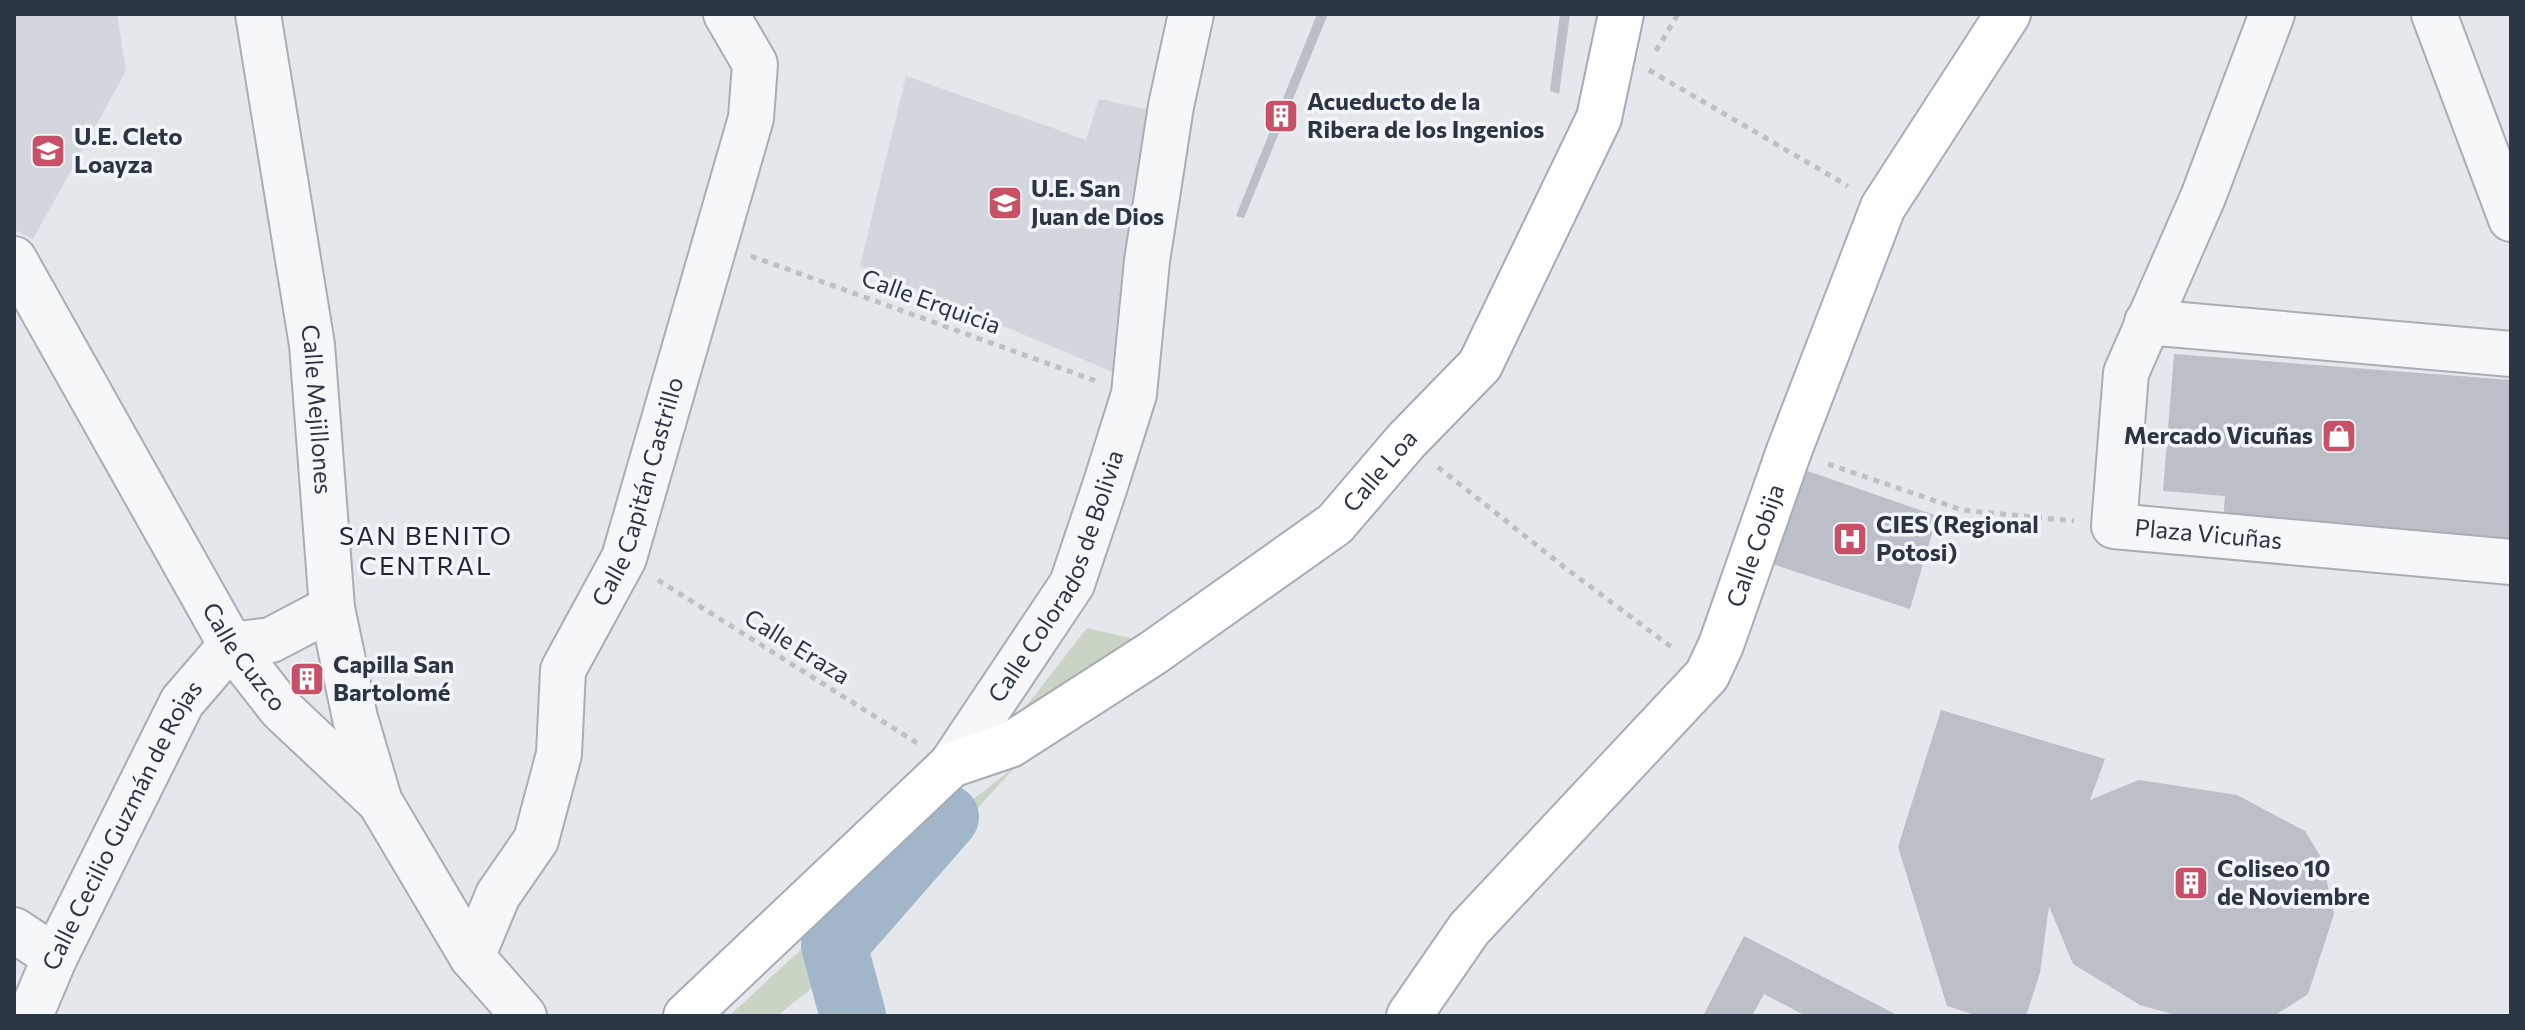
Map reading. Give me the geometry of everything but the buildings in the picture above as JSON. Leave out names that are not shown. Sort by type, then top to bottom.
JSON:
[{"type":"main road","name":"Calle Loa","points":[[951,765],[1010,745],[1153,653],[1335,524],[1406,441],[1480,365],[1599,118],[1621,14]]},
{"type":"main road","name":"Calle Cobija","points":[[1409,1016],[1469,929],[1707,675],[1721,645],[1789,451],[1883,207],[2008,14]]},
{"type":"main road","name":"Calle Colorados de Bolivia","points":[[686,1016],[951,765]]},
{"type":"street","name":"Calle Mejillones","points":[[258,14],[312,345],[332,608],[355,718],[380,802]]},
{"type":"street","name":"Calle Capitán Castrillo","points":[[472,957],[498,895],[536,840],[559,754],[563,670],[624,558],[751,118],[755,64],[726,14]]},
{"type":"street","name":"Calle Colorados de Bolivia","points":[[951,765],[1072,584],[1134,394],[1147,261],[1171,106],[1191,14]]},
{"type":"street","name":"Plaza Vicuñas","points":[[2272,14],[2203,197],[2126,373],[2114,526],[2511,562]]},
{"type":"street","points":[[2434,14],[2511,219]]},
{"type":"street","name":"Calle Cuzco","points":[[14,259],[231,645],[281,709],[380,802],[472,957],[524,1016]]},
{"type":"street","points":[[2147,322],[2511,354]]},
{"type":"street","points":[[231,645],[271,640],[332,608]]},
{"type":"street","name":"Calle Cecilio Guzmán de Rojas","points":[[30,1016],[55,957],[182,702],[231,645]]},
{"type":"street","points":[[14,930],[55,957]]},
{"type":"path","points":[[1646,69],[1883,207]]},
{"type":"path","name":"Calle Erquicia","points":[[715,243],[1134,394]]},
{"type":"path","points":[[1406,441],[1541,549],[1707,675]]},
{"type":"path","points":[[1789,451],[1962,510],[2114,526]]},
{"type":"path","name":"Calle Eraza","points":[[624,558],[951,765]]},
{"type":"shaded area","name":"U.E. Cleto Loayza","points":[[14,14],[117,14],[126,71],[33,239],[14,230]]},
{"type":"shaded area","name":"U.E. San Juan de Dios","points":[[906,76],[1086,140],[1099,99],[1146,109],[1113,372],[860,266]]},
{"type":"green space","points":[[1087,628],[1139,640],[1024,709]]},
{"type":"green space","points":[[1016,766],[923,868],[861,945],[827,976],[777,1016],[729,1016],[805,946],[868,881]]},
{"type":"waterway","points":[[853,1016],[834,945],[946,817]]},
{"type":"place","name":"Acueducto de la Ribera de los Ingenios","points":[[1281,116]]},
{"type":"place","name":"U.E. Cleto Loayza","points":[[48,151]]},
{"type":"place","name":"U.E. San Juan de Dios","points":[[1005,203]]},
{"type":"place","name":"Mercado Vicuñas","points":[[2339,436]]},
{"type":"place","name":"CIES (Regional Potosi)","points":[[1850,539]]},
{"type":"place","name":"Capilla San Bartolomé","points":[[307,679]]},
{"type":"place","name":"Coliseo 10 de Noviembre","points":[[2191,883]]},
{"type":"district","name":"SAN BENITO CENTRAL","points":[[426,551]]}]
